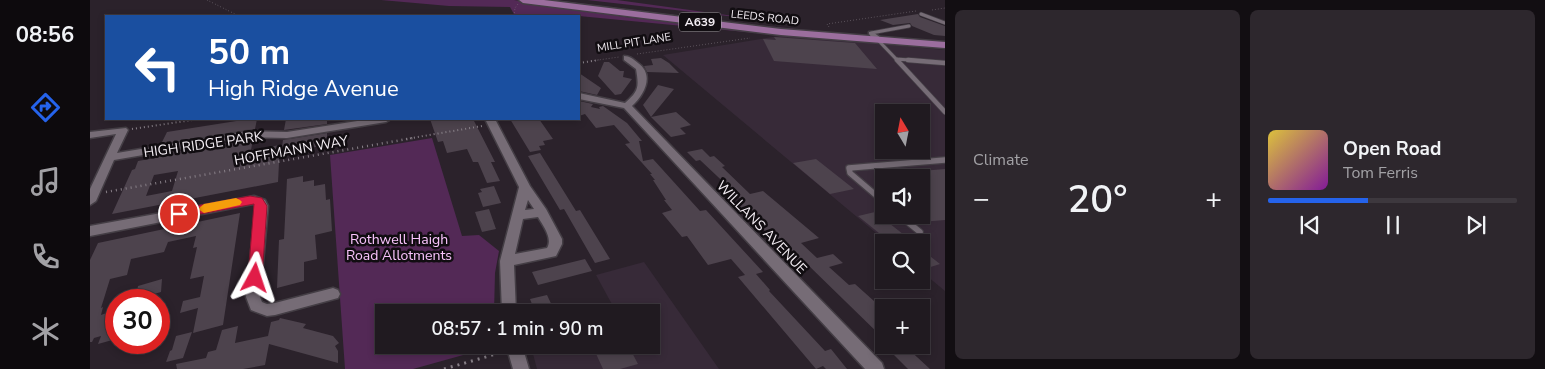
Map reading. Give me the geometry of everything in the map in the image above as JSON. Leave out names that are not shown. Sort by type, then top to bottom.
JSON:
[{"type":"main road","name":"LEEDS ROAD","points":[[521,0],[762,30],[945,39]]},
{"type":"main road","name":"LEEDS ROAD","points":[[566,0],[830,29],[945,45]]},
{"type":"street","points":[[580,96],[626,106],[638,96],[643,85],[640,68],[629,59]]},
{"type":"street","name":"WILLANS AVENUE","points":[[626,106],[876,369]]},
{"type":"street","name":"HIGH RIDGE PARK","points":[[109,158],[248,134],[287,135],[380,120]]},
{"type":"street","points":[[492,122],[525,187],[542,212],[556,239],[555,248],[551,252],[507,261]]},
{"type":"street","points":[[90,135],[123,130]]},
{"type":"street","points":[[91,198],[123,130]]},
{"type":"street","points":[[509,304],[507,261],[525,187]]},
{"type":"street","points":[[90,231],[254,200],[261,203],[262,206],[253,296],[256,306],[275,309],[332,294]]},
{"type":"street","points":[[517,216],[542,212]]},
{"type":"street","points":[[517,354],[521,369]]},
{"type":"lane","points":[[920,12],[945,23]]},
{"type":"lane","points":[[909,26],[874,36],[945,112]]},
{"type":"lane","points":[[896,60],[945,63]]},
{"type":"lane","points":[[875,194],[850,173],[849,168],[945,160]]},
{"type":"lane","points":[[910,224],[920,232]]},
{"type":"path","points":[[207,0],[237,15]]},
{"type":"path","points":[[514,15],[514,8],[521,0]]},
{"type":"path","points":[[929,10],[945,8]]},
{"type":"path","points":[[830,29],[827,24],[920,12]]},
{"type":"path","name":"MILL PIT LANE","points":[[580,63],[629,59],[751,38]]},
{"type":"path","points":[[123,130],[192,120]]},
{"type":"path","name":"HOFFMANN WAY","points":[[91,198],[492,122]]},
{"type":"path","points":[[444,369],[492,354]]},
{"type":"shaded area","points":[[785,35],[945,50],[945,291],[930,278],[930,234],[877,234],[663,55]]},
{"type":"shaded area","points":[[644,262],[719,369],[537,369],[533,354],[660,354],[660,304],[612,304],[596,275]]},
{"type":"green space","points":[[381,0],[514,0],[625,17],[772,33],[580,15],[514,15],[510,7],[449,6]]},
{"type":"green space","points":[[536,0],[554,0],[747,24],[863,36],[799,32]]},
{"type":"green space","points":[[587,0],[617,0],[763,20]]},
{"type":"green space","name":"Rothwell Haigh Road Allotments","points":[[432,138],[462,236],[479,235],[499,251],[495,273],[494,304],[375,304],[375,354],[467,354],[413,369],[345,369],[330,155]]},
{"type":"building","points":[[918,14],[920,17],[945,26],[945,36],[934,35],[912,26],[910,23],[893,25],[880,20]]},
{"type":"building","points":[[774,37],[855,43],[877,69],[774,61],[763,39],[776,40]]},
{"type":"building","points":[[661,58],[679,73],[647,72],[644,66],[653,65],[651,59]]},
{"type":"building","points":[[604,62],[609,62],[620,71],[624,71],[623,77],[632,79],[621,94],[615,95],[598,76]]},
{"type":"building","points":[[580,74],[601,88],[597,95],[580,91]]},
{"type":"building","points":[[658,85],[674,89],[651,117],[643,105]]},
{"type":"building","points":[[580,101],[593,104],[591,107],[600,109],[599,107],[603,106],[627,123],[642,141],[639,141],[643,161],[653,159],[700,211],[706,210],[763,272],[756,274],[769,291],[825,351],[831,349],[847,369],[826,369],[823,366],[816,369],[738,277],[745,275],[731,259],[708,265],[687,236],[682,237],[662,213],[672,210],[664,200],[666,200],[650,174],[652,174],[625,144],[630,143],[614,125],[596,128],[585,114],[580,116]]},
{"type":"building","points":[[676,112],[691,125],[680,128],[686,134],[671,137],[651,117]]},
{"type":"building","points":[[243,120],[257,120],[255,129],[161,144],[167,132]]},
{"type":"building","points":[[286,120],[327,120],[327,124],[284,130]]},
{"type":"building","points":[[430,120],[474,120],[495,162],[491,162],[500,181],[487,183],[478,162],[473,162],[467,149],[447,153],[443,141],[438,142]]},
{"type":"building","points":[[511,120],[540,120],[553,139],[543,141],[545,145],[539,146],[541,150],[530,152]]},
{"type":"building","points":[[327,133],[327,145],[281,153],[283,140]]},
{"type":"building","points":[[253,139],[251,150],[280,145],[278,182],[112,214],[138,161],[155,158],[156,155]],"holes":[[[178,171],[172,191],[146,196],[154,175]]]},
{"type":"building","points":[[702,149],[710,157],[714,156],[725,166],[722,167],[750,194],[763,191],[819,238],[801,243],[817,258],[833,254],[843,263],[829,267],[849,285],[855,284],[875,302],[875,330],[806,263],[800,265],[738,205],[744,203],[734,192],[700,160],[696,161],[687,152]]},
{"type":"building","points":[[540,153],[576,211],[580,210],[610,259],[595,263],[564,209],[560,210],[528,156]]},
{"type":"building","points":[[816,159],[854,189],[830,194],[793,163]]},
{"type":"building","points":[[945,169],[945,220],[930,221],[930,170]]},
{"type":"building","points":[[303,176],[303,182],[314,180],[314,186],[325,184],[326,200],[330,199],[332,231],[315,235],[317,259],[304,262],[304,281],[277,288],[279,240],[284,239],[287,179]]},
{"type":"building","points":[[494,186],[501,203],[483,207],[478,193],[482,192],[480,189]]},
{"type":"building","points":[[489,209],[496,229],[482,232],[475,212]]},
{"type":"building","points":[[875,212],[875,224],[890,224],[903,234],[880,234],[858,216]]},
{"type":"building","points":[[240,213],[223,325],[193,333],[198,308],[180,313],[183,301],[200,297],[204,276],[190,279],[197,247],[193,248],[196,236],[168,242],[164,252],[131,259],[127,275],[110,279],[107,289],[105,289],[101,308],[103,307],[101,315],[105,314],[105,342],[98,344],[101,336],[94,338],[90,342],[90,260],[98,243]]},
{"type":"building","points":[[930,256],[940,264],[930,267]]},
{"type":"building","points":[[585,259],[592,271],[538,285],[532,272]]},
{"type":"building","points":[[162,279],[161,289],[138,289],[138,286]]},
{"type":"building","points":[[547,295],[551,304],[532,304],[530,299]]},
{"type":"building","points":[[280,318],[306,324],[303,328],[333,336],[339,343],[335,346],[338,351],[338,363],[269,344],[265,365],[243,369],[177,369],[176,364],[206,358],[208,352],[216,350],[222,330],[238,326],[235,343],[268,336],[271,322]]},
{"type":"building","points":[[192,332],[183,358],[166,362],[172,350],[176,336]]},
{"type":"building","points":[[596,354],[633,354],[638,364],[620,369],[603,369]]},
{"type":"building","points":[[893,354],[914,354],[930,369],[908,369]]},
{"type":"slow traffic","points":[[204,209],[236,202]]},
{"type":"route","points":[[179,214],[250,200],[261,203],[255,278]]}]
